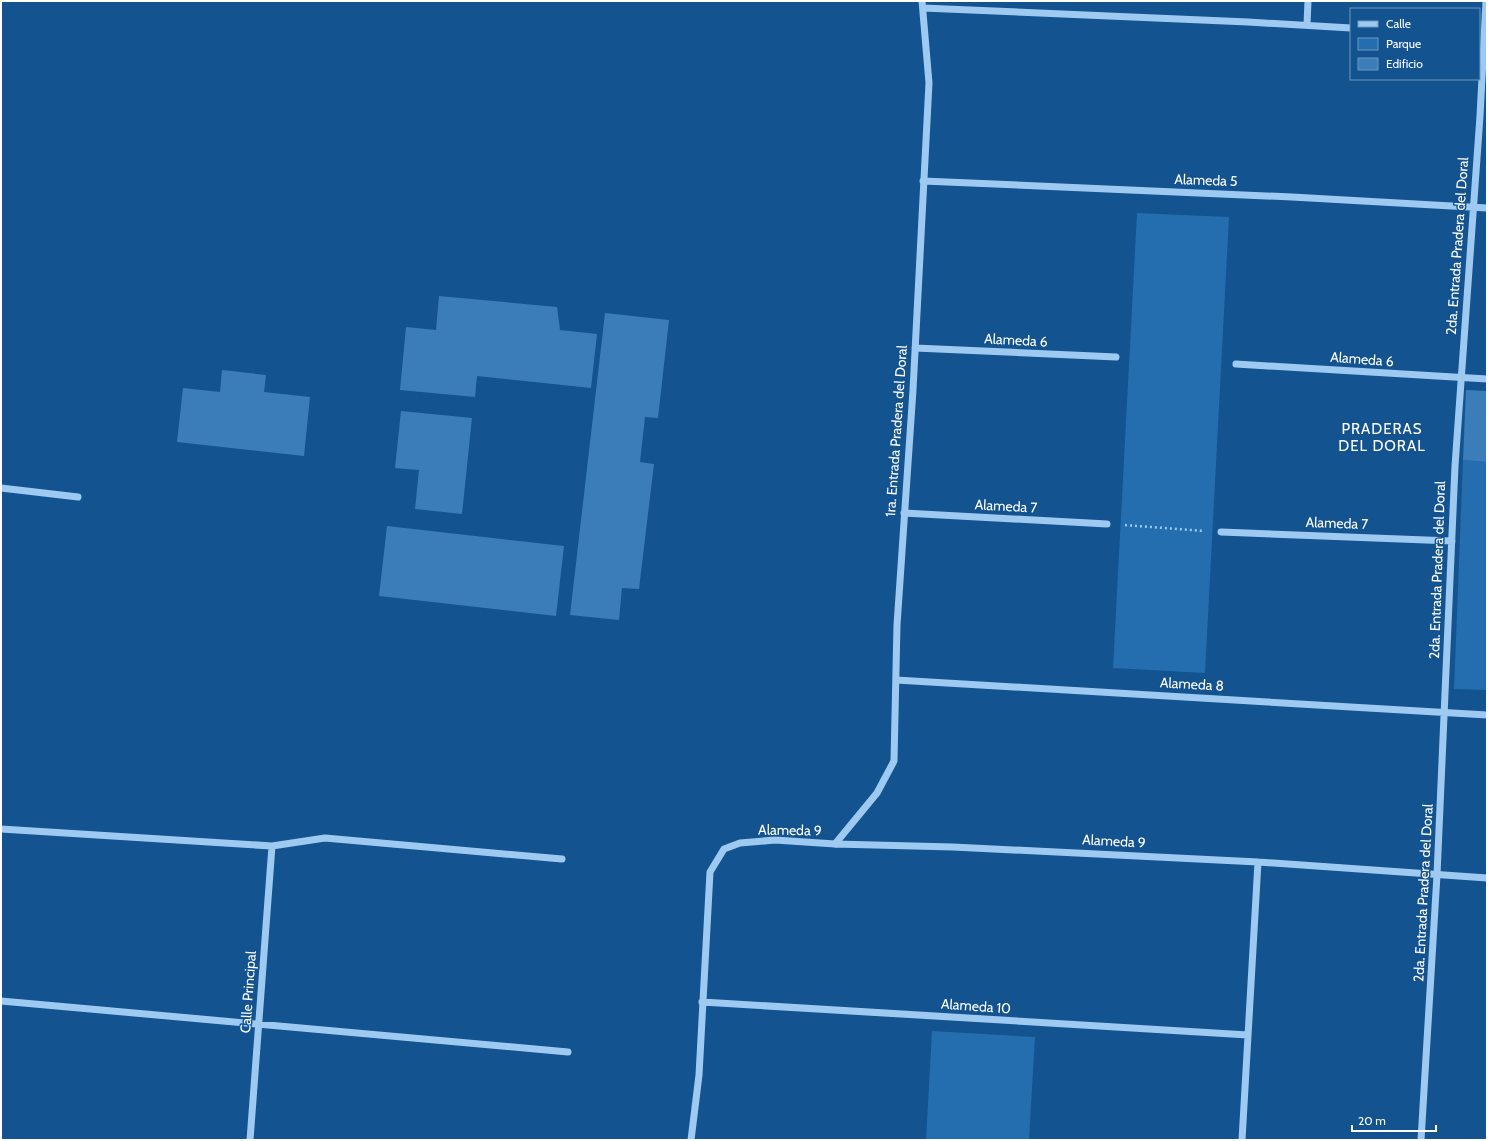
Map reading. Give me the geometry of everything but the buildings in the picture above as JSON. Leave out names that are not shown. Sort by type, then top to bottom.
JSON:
[{"type":"street","points":[[1307,26],[1308,1]]},
{"type":"street","name":"2da. Entrada Pradera del Doral","points":[[1421,1140],[1438,875],[1455,466],[1486,1]]},
{"type":"street","points":[[922,4],[1350,28]]},
{"type":"street","name":"1ra. Entrada Pradera del Doral","points":[[835,844],[877,793],[894,761],[897,625],[915,348],[929,83],[922,4]]},
{"type":"street","name":"Alameda 5","points":[[923,182],[1292,197],[1487,208]]},
{"type":"street","name":"Alameda 6","points":[[915,348],[1116,357]]},
{"type":"street","name":"Alameda 6","points":[[1236,364],[1487,380]]},
{"type":"street","points":[[1,488],[78,496]]},
{"type":"street","name":"Alameda 7","points":[[904,513],[1106,524]]},
{"type":"street","name":"Alameda 7","points":[[1221,532],[1452,541]]},
{"type":"street","name":"Alameda 8","points":[[896,680],[1223,698],[1487,715]]},
{"type":"street","points":[[1,829],[272,846],[325,838],[562,859]]},
{"type":"street","name":"Alameda 9","points":[[702,1002],[710,872],[724,849],[740,843],[775,840],[835,844],[953,846],[1258,862],[1487,878]]},
{"type":"street","name":"Calle Principal","points":[[250,1140],[272,846]]},
{"type":"street","points":[[1242,1140],[1258,862]]},
{"type":"street","points":[[1,1001],[568,1052]]},
{"type":"street","points":[[691,1140],[699,1075],[702,1002]]},
{"type":"street","name":"Alameda 10","points":[[702,1002],[1248,1035]]},
{"type":"path","points":[[1106,524],[1221,532]]},
{"type":"green space","points":[[1137,213],[1229,217],[1205,673],[1113,668]]},
{"type":"green space","points":[[1463,460],[1487,462],[1487,690],[1454,689]]},
{"type":"green space","points":[[932,1031],[1035,1037],[1029,1140],[926,1140]]},
{"type":"district","name":"PRADERAS DEL DORAL","points":[[1382,438]]}]
